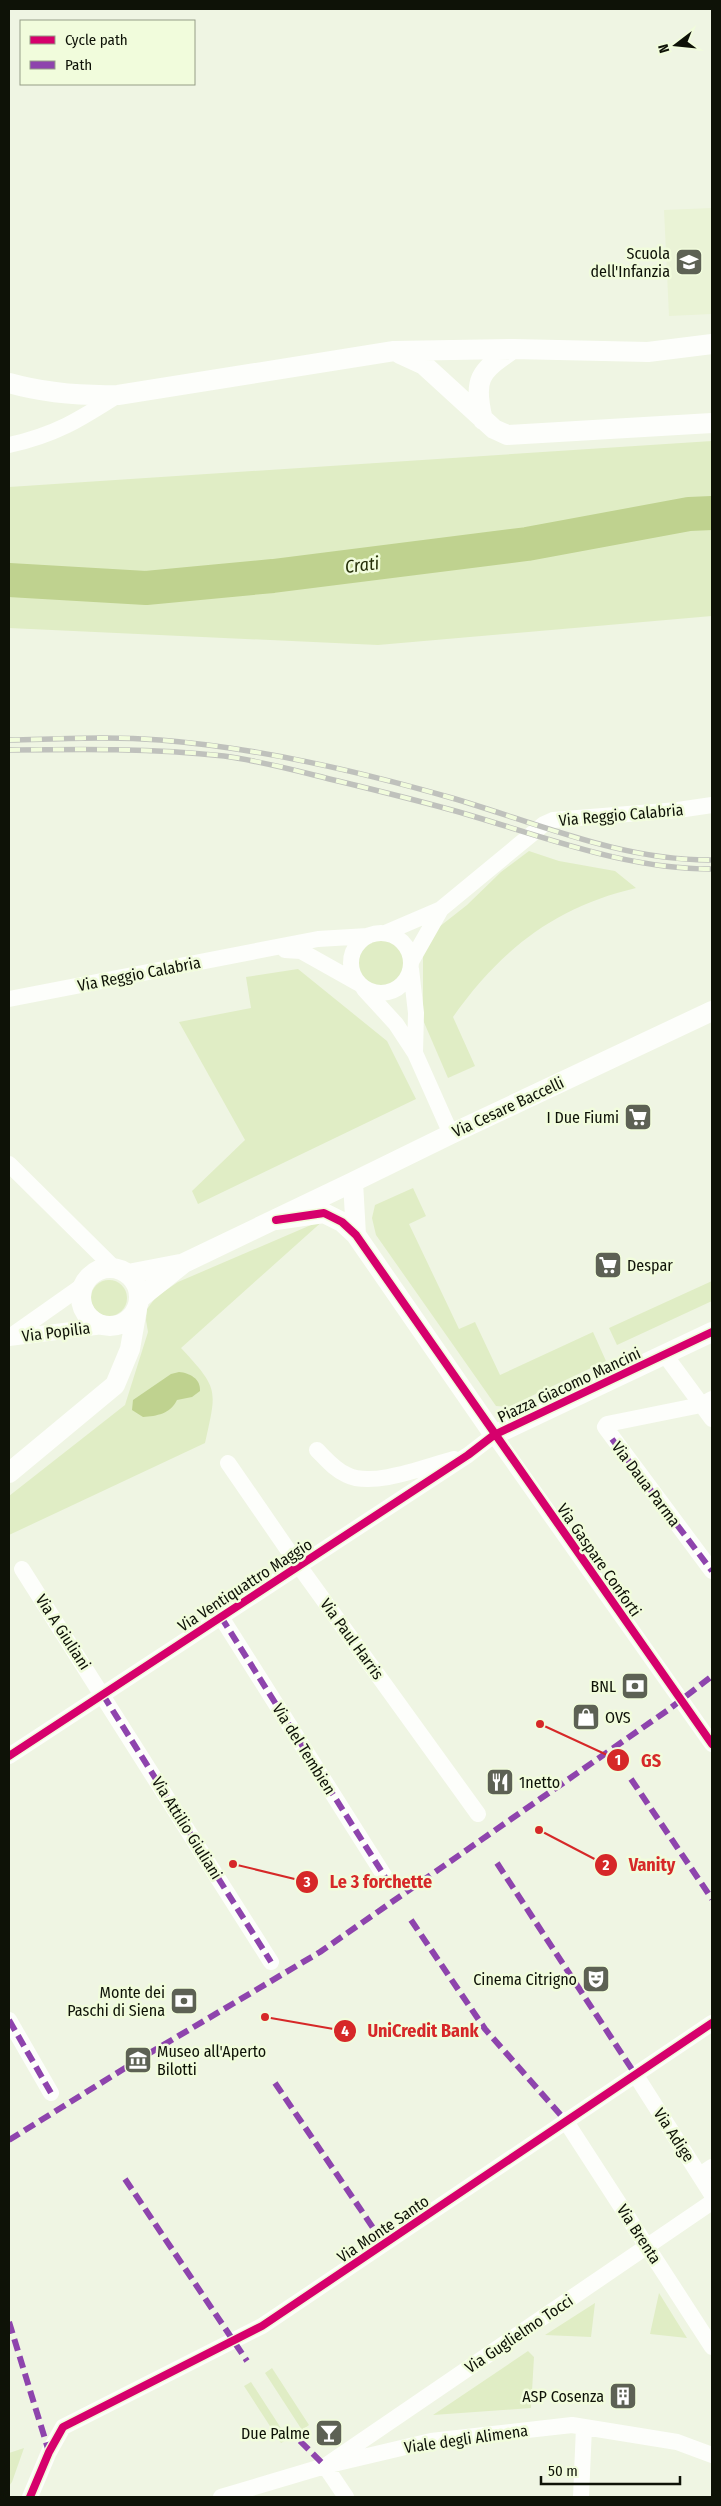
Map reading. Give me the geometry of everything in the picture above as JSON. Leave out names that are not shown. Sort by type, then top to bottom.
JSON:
[{"type":"street","points":[[9,383],[39,392],[87,396],[118,395],[394,351],[513,349],[648,352],[712,344]]},
{"type":"street","points":[[483,420],[478,387],[481,375],[490,364],[513,349]]},
{"type":"street","points":[[394,351],[424,365],[483,420],[494,429],[507,435],[712,423]]},
{"type":"street","points":[[9,445],[41,438],[73,424],[118,395]]},
{"type":"street","name":"Via Reggio Calabria","points":[[9,999],[318,939],[385,933],[441,910],[544,824],[553,820],[678,810],[712,805]]},
{"type":"street","name":"Via Reggio Calabria","points":[[270,949],[301,951],[360,985],[379,993],[396,990],[408,977],[411,964],[441,910]]},
{"type":"street","points":[[385,933],[403,942],[409,950],[416,1013],[415,1053]]},
{"type":"street","points":[[368,936],[355,948],[351,966],[360,985],[396,1024],[415,1053],[451,1134]]},
{"type":"street","name":"Via Cesare Baccelli","points":[[276,1220],[451,1134],[712,1011]]},
{"type":"street","points":[[9,1164],[134,1282],[138,1304],[130,1349],[115,1385],[9,1473]]},
{"type":"street","points":[[353,1182],[356,1235]]},
{"type":"street","name":"Piazza Giacomo Mancini","points":[[276,1220],[324,1213],[342,1222],[356,1235],[494,1435],[712,1332]]},
{"type":"street","points":[[184,1263],[121,1271],[95,1272],[82,1286],[80,1294],[84,1311],[88,1318],[103,1326],[123,1323],[138,1304],[184,1263],[276,1220]]},
{"type":"street","name":"Via Popilia","points":[[9,1338],[82,1286]]},
{"type":"street","name":"Via Popilia","points":[[9,1338],[103,1326]]},
{"type":"street","points":[[665,1355],[706,1402],[712,1419]]},
{"type":"street","name":"Via Daua Parma","points":[[706,1402],[605,1426],[712,1571]]},
{"type":"street","name":"Via Ventiquattro Maggio","points":[[9,1756],[468,1455],[494,1435]]},
{"type":"street","name":"Via Gaspare Conforti","points":[[494,1435],[712,1744]]},
{"type":"street","points":[[317,1450],[334,1468],[348,1476],[363,1479],[380,1478],[468,1455]]},
{"type":"street","name":"Via Paul Harris","points":[[228,1463],[299,1566],[478,1814]]},
{"type":"street","name":"Via A Giuliani","points":[[22,1569],[103,1695]]},
{"type":"street","name":"Via del Tembien","points":[[221,1617],[387,1880]]},
{"type":"street","name":"Via Attilio Giuliani","points":[[103,1695],[271,1962]]},
{"type":"street","points":[[9,2020],[51,2093]]},
{"type":"street","name":"Via Monte Santo","points":[[30,2497],[63,2426],[75,2418],[262,2326],[712,2023]]},
{"type":"street","name":"Via Adige","points":[[635,2074],[706,2171],[712,2195]]},
{"type":"street","name":"Via Brenta","points":[[566,2120],[712,2347]]},
{"type":"street","name":"Via Guglielmo Tocci","points":[[325,2466],[712,2202]]},
{"type":"street","name":"Viale degli Alimena","points":[[221,2497],[325,2466],[431,2441],[572,2425],[677,2442],[712,2455]]},
{"type":"street","points":[[581,2497],[584,2427]]},
{"type":"street","points":[[325,2466],[346,2497]]},
{"type":"shaded area","name":"Scuola dell'Infanzia","points":[[712,208],[712,314],[669,316],[664,210]]},
{"type":"shaded area","points":[[712,441],[712,616],[378,645],[9,628],[9,487]]},
{"type":"shaded area","points":[[529,851],[559,861],[615,871],[636,888],[607,896],[555,920],[510,952],[490,971],[453,1017],[475,1066],[448,1078],[423,1020],[423,955],[439,927],[467,905],[501,872]]},
{"type":"shaded area","points":[[382,939],[391,941],[399,946],[404,954],[406,963],[404,972],[399,980],[391,985],[382,987],[373,985],[365,980],[360,972],[358,963],[360,954],[365,946],[373,941]]},
{"type":"shaded area","points":[[298,969],[387,1041],[416,1099],[198,1204],[192,1191],[245,1140],[179,1022],[251,1008],[246,977]]},
{"type":"shaded area","points":[[413,1188],[426,1216],[409,1224],[459,1329],[475,1322],[500,1375],[593,1332],[606,1361],[508,1407],[496,1406],[376,1235],[372,1218],[375,1205]]},
{"type":"shaded area","points":[[325,1219],[181,1348],[202,1373],[212,1391],[212,1411],[205,1443],[9,1535],[9,1496],[125,1405],[148,1332],[147,1309],[156,1297],[178,1282]]},
{"type":"shaded area","points":[[109,1280],[116,1281],[122,1285],[126,1291],[126,1305],[122,1311],[116,1315],[109,1316],[102,1315],[96,1311],[92,1305],[91,1298],[92,1291],[96,1285],[102,1281]]},
{"type":"shaded area","points":[[712,1281],[712,1301],[617,1345],[609,1328]]},
{"type":"shaded area","points":[[179,1372],[194,1377],[199,1383],[200,1391],[192,1397],[177,1400],[171,1408],[158,1415],[143,1417],[132,1410],[133,1400],[171,1374]]},
{"type":"shaded area","points":[[659,2293],[687,2338],[650,2334]]},
{"type":"shaded area","points":[[595,2303],[591,2337],[545,2335]]},
{"type":"shaded area","points":[[528,2351],[534,2357],[531,2408],[433,2415]]},
{"type":"shaded area","points":[[272,2368],[309,2425],[302,2430],[265,2373]]},
{"type":"shaded area","points":[[251,2382],[288,2439],[281,2443],[244,2386]]},
{"type":"shaded area","points":[[24,2448],[12,2482],[9,2486],[9,2453]]},
{"type":"waterway","name":"Crati","points":[[9,580],[146,588],[273,576],[527,544],[689,514],[712,513]]},
{"type":"railway","points":[[9,740],[84,738],[160,740],[271,755],[344,770],[416,788],[580,839],[613,847],[678,859],[712,860]]},
{"type":"railway","points":[[9,750],[143,750],[197,753],[238,758],[421,802],[611,856],[644,863],[712,869]]},
{"type":"marked path","points":[[612,1439],[712,1571]]},
{"type":"marked path","points":[[221,1617],[387,1880]]},
{"type":"marked path","points":[[9,2140],[138,2060],[320,1952],[668,1710],[712,1676]]},
{"type":"marked path","points":[[103,1695],[271,1962]]},
{"type":"marked path","points":[[631,1779],[712,1899]]},
{"type":"marked path","points":[[497,1863],[635,2074]]},
{"type":"marked path","points":[[411,1920],[485,2029],[565,2120]]},
{"type":"marked path","points":[[9,2020],[51,2093]]},
{"type":"marked path","points":[[275,2083],[384,2244]]},
{"type":"marked path","points":[[125,2179],[247,2361]]},
{"type":"marked path","points":[[9,2322],[49,2452]]},
{"type":"marked path","points":[[300,2441],[325,2466]]},
{"type":"cycle path","points":[[276,1220],[324,1213],[342,1222],[356,1235],[712,1744]]},
{"type":"cycle path","points":[[9,1756],[468,1455],[494,1435],[712,1332]]},
{"type":"cycle path","points":[[30,2497],[49,2452],[63,2427],[262,2326],[712,2023]]},
{"type":"place","name":"Scuola dell'Infanzia","points":[[689,262]]},
{"type":"place","name":"I Due Fiumi","points":[[638,1117]]},
{"type":"place","name":"Despar","points":[[608,1265]]},
{"type":"place","name":"BNL","points":[[635,1686]]},
{"type":"place","name":"OVS","points":[[586,1717]]},
{"type":"place","name":"GS","points":[[540,1724]]},
{"type":"place","name":"1netto","points":[[500,1782]]},
{"type":"place","name":"Vanity","points":[[539,1830]]},
{"type":"place","name":"Le 3 forchette","points":[[233,1864]]},
{"type":"place","name":"Cinema Citrigno","points":[[596,1979]]},
{"type":"place","name":"Monte dei Paschi di Siena","points":[[184,2001]]},
{"type":"place","name":"UniCredit Bank","points":[[265,2017]]},
{"type":"place","name":"Museo all'Aperto Bilotti","points":[[138,2060]]},
{"type":"place","name":"ASP Cosenza","points":[[623,2396]]},
{"type":"place","name":"Due Palme","points":[[329,2433]]}]
